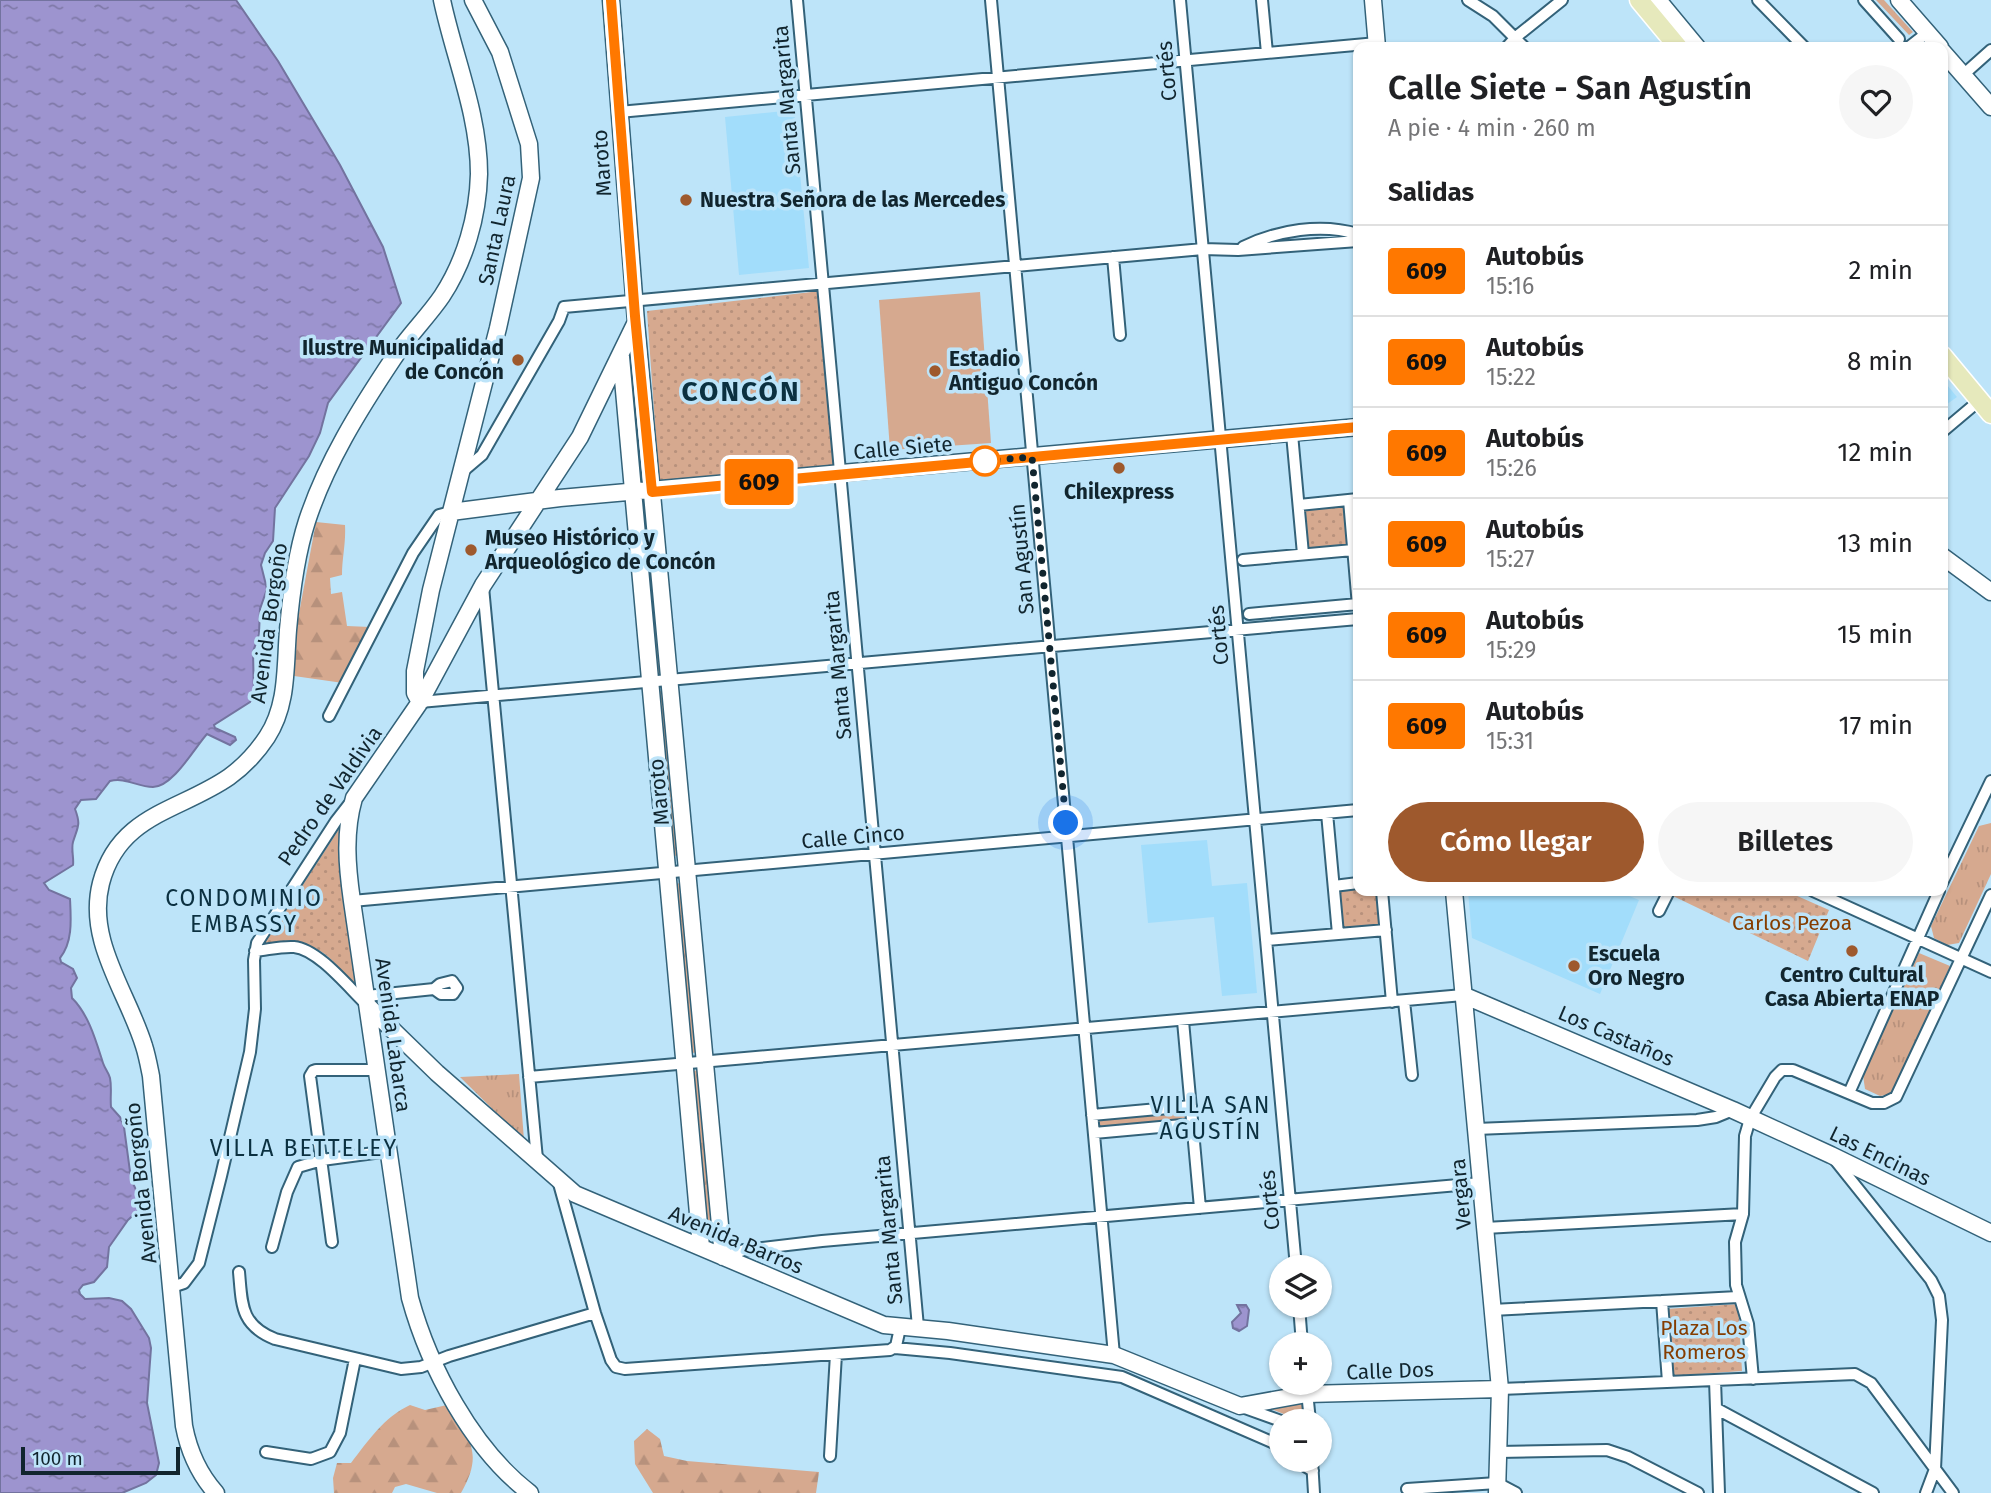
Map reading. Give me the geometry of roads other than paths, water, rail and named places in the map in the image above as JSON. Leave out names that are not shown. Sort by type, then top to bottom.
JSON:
[{"type":"main road","points":[[1639,0],[1674,42]]},
{"type":"main road","points":[[1948,362],[1986,407]]},
{"type":"street","name":"Avenida Borgoño","points":[[216,1493],[197,1468],[187,1441],[180,1398],[151,1076],[144,1045],[100,933],[97,908],[101,883],[110,860],[133,830],[150,818],[229,777],[267,737],[283,698],[296,579],[304,530],[315,495],[345,436],[394,357],[442,296],[459,264],[475,212],[479,175],[478,152],[467,95],[442,0]]},
{"type":"street","name":"Santa Laura","points":[[420,702],[415,693],[415,671],[431,590],[504,301],[529,194],[531,169],[527,135],[500,52],[473,0]]},
{"type":"street","name":"Maroto","points":[[611,0],[634,301],[723,1257]]},
{"type":"street","name":"Santa Margarita","points":[[797,0],[918,1327]]},
{"type":"street","name":"San Agustín","points":[[991,0],[1114,1355]]},
{"type":"street","name":"Cortés","points":[[1180,0],[1295,1255]]},
{"type":"street","points":[[1262,0],[1267,53]]},
{"type":"street","points":[[1373,0],[1377,42]]},
{"type":"street","points":[[1468,0],[1493,16],[1520,42]]},
{"type":"street","points":[[1512,42],[1562,0]]},
{"type":"street","points":[[1658,0],[1693,42]]},
{"type":"street","points":[[1758,0],[1799,42]]},
{"type":"street","points":[[1864,0],[1899,38]]},
{"type":"street","points":[[1899,0],[1935,42]]},
{"type":"street","points":[[1915,42],[1927,33]]},
{"type":"street","points":[[619,112],[1353,47]]},
{"type":"street","points":[[1963,75],[1991,50]]},
{"type":"street","points":[[1948,57],[1991,107]]},
{"type":"street","points":[[1238,250],[1261,240],[1296,231],[1331,229],[1353,233]]},
{"type":"street","points":[[460,474],[482,455],[559,321],[564,307],[1203,249],[1238,250],[1353,241]]},
{"type":"street","points":[[1113,257],[1120,335]]},
{"type":"street","name":"Maroto","points":[[636,323],[621,356],[701,1247]]},
{"type":"street","name":"Pedro de Valdivia","points":[[172,1287],[184,1283],[199,1263],[222,1176],[250,1052],[255,1009],[255,951],[265,929],[336,821],[355,798],[420,702],[483,585],[580,437],[621,356]]},
{"type":"street","points":[[1948,429],[1986,407]]},
{"type":"street","name":"Calle Siete","points":[[451,512],[539,500],[1353,428]]},
{"type":"street","points":[[1292,434],[1303,554]]},
{"type":"street","points":[[1243,560],[1353,550],[1353,500],[1299,505]]},
{"type":"street","points":[[329,716],[413,553],[439,516],[451,512]]},
{"type":"street","points":[[1948,560],[1991,592]]},
{"type":"street","points":[[483,585],[537,1159]]},
{"type":"street","points":[[1249,614],[1353,605]]},
{"type":"street","points":[[420,702],[1353,619]]},
{"type":"street","points":[[1948,871],[1991,781]]},
{"type":"street","name":"Avenida Labarca","points":[[355,798],[346,839],[347,867],[410,1298],[432,1363],[460,1412],[497,1462],[530,1493]]},
{"type":"street","points":[[1980,805],[1991,810]]},
{"type":"street","name":"Calle Cinco","points":[[352,901],[1353,810]]},
{"type":"street","points":[[1327,813],[1338,934]]},
{"type":"street","points":[[1334,886],[1353,884]]},
{"type":"street","points":[[1753,1379],[1748,1324],[1738,1297],[1735,1242],[1743,1214],[1743,1154],[1750,1119],[1782,1070],[1793,1070],[1878,1104],[1896,1097],[1991,895]]},
{"type":"street","points":[[1383,896],[1392,1002]]},
{"type":"street","name":"Vergara","points":[[1454,896],[1500,1389],[1497,1488]]},
{"type":"street","points":[[1659,911],[1666,896]]},
{"type":"street","points":[[1825,896],[1991,972]]},
{"type":"street","points":[[1849,1093],[1937,896]]},
{"type":"street","points":[[1266,940],[1386,930]]},
{"type":"street","name":"Avenida Barros","points":[[255,951],[296,947],[323,962],[368,1002],[437,1073],[558,1180],[592,1202],[884,1325],[918,1327],[1114,1355],[1269,1417]]},
{"type":"street","points":[[368,1002],[434,989]]},
{"type":"street","points":[[529,1077],[1464,995]]},
{"type":"street","name":"Los Castaños","points":[[1464,995],[1750,1119]]},
{"type":"street","points":[[1405,1001],[1412,1075]]},
{"type":"street","points":[[1183,1021],[1200,1208]]},
{"type":"street","points":[[332,1242],[310,1084],[311,1073],[316,1070],[378,1070]]},
{"type":"street","points":[[1092,1115],[1191,1106]]},
{"type":"street","points":[[1476,1129],[1697,1120],[1734,1110]]},
{"type":"street","name":"Las Encinas","points":[[1750,1119],[1991,1233]]},
{"type":"street","points":[[1094,1133],[1193,1124]]},
{"type":"street","points":[[272,1247],[295,1171],[301,1165],[388,1151]]},
{"type":"street","points":[[1831,1155],[1931,1280],[1939,1296],[1942,1312],[1935,1469],[1926,1493]]},
{"type":"street","points":[[558,1180],[595,1313],[611,1360],[620,1368],[895,1348],[977,1356],[1122,1377],[1269,1441]]},
{"type":"street","points":[[723,1257],[744,1250],[909,1233],[1481,1183]]},
{"type":"street","points":[[1485,1228],[1743,1214]]},
{"type":"street","points":[[239,1272],[244,1312],[260,1334],[401,1369],[432,1363],[595,1313]]},
{"type":"street","points":[[1492,1310],[1738,1297]]},
{"type":"street","points":[[1662,1301],[1668,1382]]},
{"type":"street","points":[[895,1348],[900,1328]]},
{"type":"street","points":[[830,1456],[836,1354]]},
{"type":"street","points":[[266,1452],[311,1459],[330,1452],[340,1433],[355,1359]]},
{"type":"street","points":[[1500,1389],[1845,1373],[1863,1377],[1871,1383],[1953,1493]]},
{"type":"street","points":[[1715,1380],[1719,1493]]},
{"type":"street","name":"Calle Dos","points":[[1332,1388],[1500,1389]]},
{"type":"street","name":"Calle Dos","points":[[1240,1406],[1281,1395]]},
{"type":"street","points":[[1717,1409],[1873,1493]]},
{"type":"street","points":[[1498,1452],[1607,1450],[1628,1457],[1698,1493]]},
{"type":"street","points":[[1313,1472],[1314,1493]]},
{"type":"street","points":[[1407,1489],[1497,1488],[1516,1493]]},
{"type":"water","points":[[0,0],[236,0],[278,61],[340,165],[383,247],[401,303],[328,403],[320,433],[309,456],[275,508],[273,541],[261,565],[267,589],[260,609],[259,634],[253,652],[254,696],[250,702],[214,725],[236,740],[230,745],[207,734],[176,774],[161,785],[147,787],[121,780],[110,781],[96,799],[81,800],[75,809],[78,822],[72,845],[73,865],[44,883],[49,890],[70,899],[69,938],[60,958],[61,962],[73,969],[77,978],[71,988],[72,998],[87,1020],[109,1076],[111,1107],[124,1127],[131,1179],[142,1203],[109,1247],[107,1267],[94,1282],[83,1285],[79,1290],[85,1299],[109,1298],[122,1301],[131,1309],[149,1338],[151,1348],[147,1403],[159,1463],[156,1475],[146,1483],[122,1493],[0,1493]]},
{"type":"water","points":[[1237,1305],[1246,1305],[1249,1310],[1247,1326],[1239,1331],[1233,1328],[1232,1322],[1241,1313]]},
{"type":"place","name":"Nuestra Señora de las Mercedes","points":[[686,200]]},
{"type":"place","name":"Ilustre Municipalidad de Concón","points":[[518,360]]},
{"type":"place","name":"Estadio Antiguo Concón","points":[[935,371]]},
{"type":"place","name":"Chilexpress","points":[[1119,468]]},
{"type":"place","name":"Museo Histórico y Arqueológico de Concón","points":[[471,550]]},
{"type":"place","name":"Centro Cultural Casa Abierta ENAP","points":[[1852,951]]},
{"type":"place","name":"Escuela Oro Negro","points":[[1574,966]]},
{"type":"district","name":"CONCÓN","points":[[741,391]]},
{"type":"district","name":"CONDOMINIO EMBASSY","points":[[244,911]]},
{"type":"district","name":"VILLA SAN AGUSTÍN","points":[[1211,1118]]},
{"type":"district","name":"VILLA BETTELEY","points":[[304,1148]]},
{"type":"park label","name":"Carlos Pezoa","points":[[1792,923]]},
{"type":"park label","name":"Plaza Los Romeros","points":[[1704,1340]]}]
